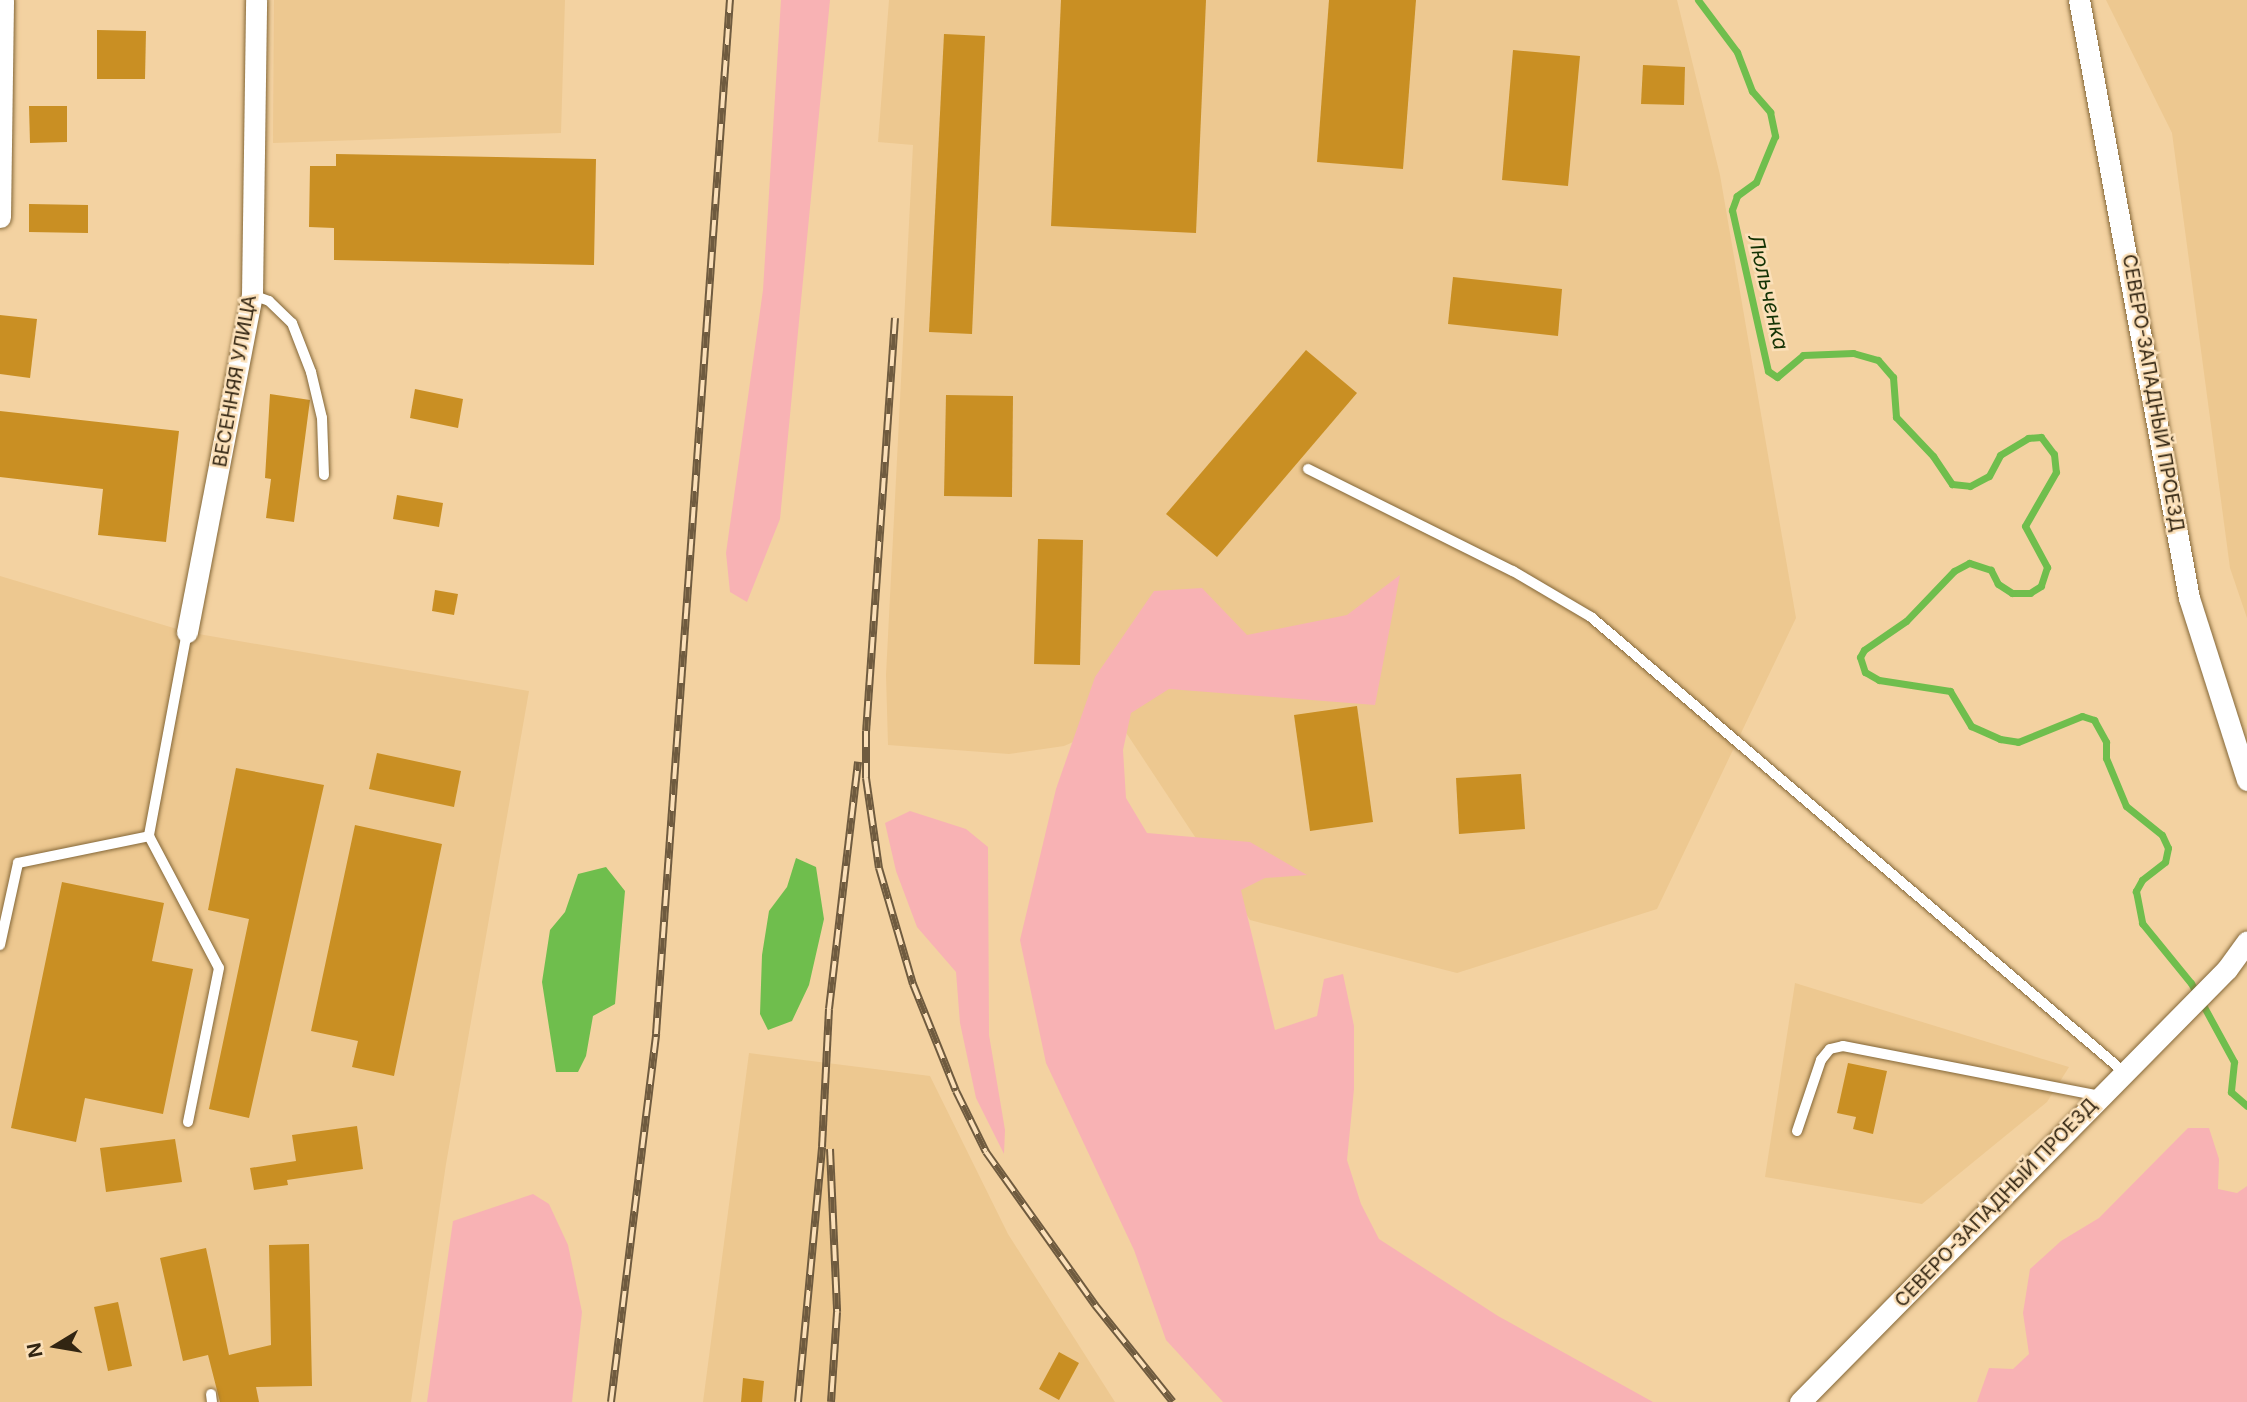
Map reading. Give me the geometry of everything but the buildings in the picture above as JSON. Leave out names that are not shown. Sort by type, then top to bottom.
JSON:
[{"type":"street","points":[[0,216],[4,0]]},
{"type":"street","name":"ВЕСЕННЯЯ УЛИЦА","points":[[187,632],[252,295],[256,0]]},
{"type":"street","name":"СЕВЕРО-ЗАПАДНЫЙ ПРОЕЗД","points":[[2079,0],[2189,598],[2247,780]]},
{"type":"street","name":"СЕВЕРО-ЗАПАДНЫЙ ПРОЕЗД","points":[[1800,1402],[2214,983],[2247,941]]},
{"type":"lane","points":[[252,295],[269,301],[292,323],[306,360],[322,418],[324,475]]},
{"type":"lane","points":[[1308,469],[1513,571],[1591,617],[2124,1072]]},
{"type":"lane","points":[[187,632],[149,836],[219,968],[188,1122]]},
{"type":"lane","points":[[0,945],[18,863],[149,836]]},
{"type":"lane","points":[[1797,1131],[1821,1060],[1830,1049],[1843,1046],[2100,1096]]},
{"type":"shaded area","points":[[274,0],[565,0],[561,133],[273,143]]},
{"type":"shaded area","points":[[781,0],[830,0],[780,519],[747,602],[730,592],[726,553],[763,290]]},
{"type":"shaded area","points":[[889,0],[1677,0],[1720,175],[1796,618],[1657,909],[1457,973],[1250,920],[1119,722],[1064,746],[1009,754],[888,745],[886,675],[913,145],[878,142]]},
{"type":"shaded area","points":[[2106,0],[2247,0],[2247,618],[2230,568],[2172,133]]},
{"type":"shaded area","points":[[1400,575],[1375,705],[1169,689],[1131,713],[1123,750],[1126,798],[1147,833],[1250,842],[1307,875],[1265,878],[1241,890],[1275,1030],[1317,1016],[1324,979],[1343,974],[1354,1026],[1354,1089],[1347,1160],[1361,1204],[1379,1239],[1498,1316],[1653,1402],[1223,1402],[1166,1340],[1134,1250],[1046,1063],[1020,940],[1056,789],[1095,677],[1154,591],[1202,588],[1247,635],[1347,615]]},
{"type":"shaded area","points":[[0,576],[187,632],[529,691],[446,1164],[411,1402],[0,1402]]},
{"type":"shaded area","points":[[910,811],[966,829],[988,847],[989,1035],[1005,1130],[1004,1154],[976,1098],[960,1023],[956,972],[917,927],[896,871],[885,823]]},
{"type":"shaded area","points":[[796,858],[816,867],[824,919],[809,985],[792,1021],[768,1030],[760,1014],[762,955],[769,911],[787,887]]},
{"type":"shaded area","points":[[606,867],[625,891],[615,1004],[593,1016],[586,1056],[578,1072],[556,1072],[542,982],[550,930],[565,912],[578,874]]},
{"type":"shaded area","points":[[1795,983],[2069,1067],[2047,1102],[1922,1204],[1765,1177]]},
{"type":"shaded area","points":[[749,1053],[930,1076],[1008,1234],[1115,1402],[703,1402]]},
{"type":"shaded area","points":[[2188,1128],[2209,1128],[2219,1159],[2218,1189],[2237,1193],[2247,1186],[2247,1402],[1977,1402],[1989,1368],[2013,1369],[2029,1354],[2023,1313],[2030,1269],[2061,1241],[2099,1218]]},
{"type":"shaded area","points":[[533,1194],[549,1204],[568,1245],[582,1312],[572,1402],[427,1402],[453,1221]]},
{"type":"waterway","name":"Люльченка","points":[[1698,0],[1737,52],[1752,91],[1770,112],[1775,136],[1756,182],[1737,196],[1732,210],[1768,371],[1777,377],[1803,355],[1853,353],[1878,360],[1893,377],[1896,417],[1933,456],[1952,484],[1970,486],[1989,476],[2000,455],[2028,438],[2041,437],[2054,454],[2056,472],[2025,526],[2047,567],[2041,586],[2030,593],[2012,593],[1998,584],[1991,570],[1969,563],[1954,571],[1906,621],[1864,650],[1860,657],[1865,672],[1879,680],[1950,691],[1971,726],[2000,739],[2018,742],[2082,716],[2094,720],[2106,742],[2106,758],[2126,806],[2162,835],[2168,848],[2165,862],[2142,880],[2136,891],[2142,923],[2191,983],[2234,1062],[2231,1092],[2247,1106]]},
{"type":"railway","points":[[611,1402],[656,1034],[730,0]]},
{"type":"railway","points":[[895,318],[866,731],[866,778],[879,868],[913,984],[956,1091],[986,1152],[1095,1305],[1173,1402]]},
{"type":"railway","points":[[798,1402],[822,1147],[829,1009],[858,762]]},
{"type":"railway","points":[[830,1149],[837,1312],[831,1402]]}]
